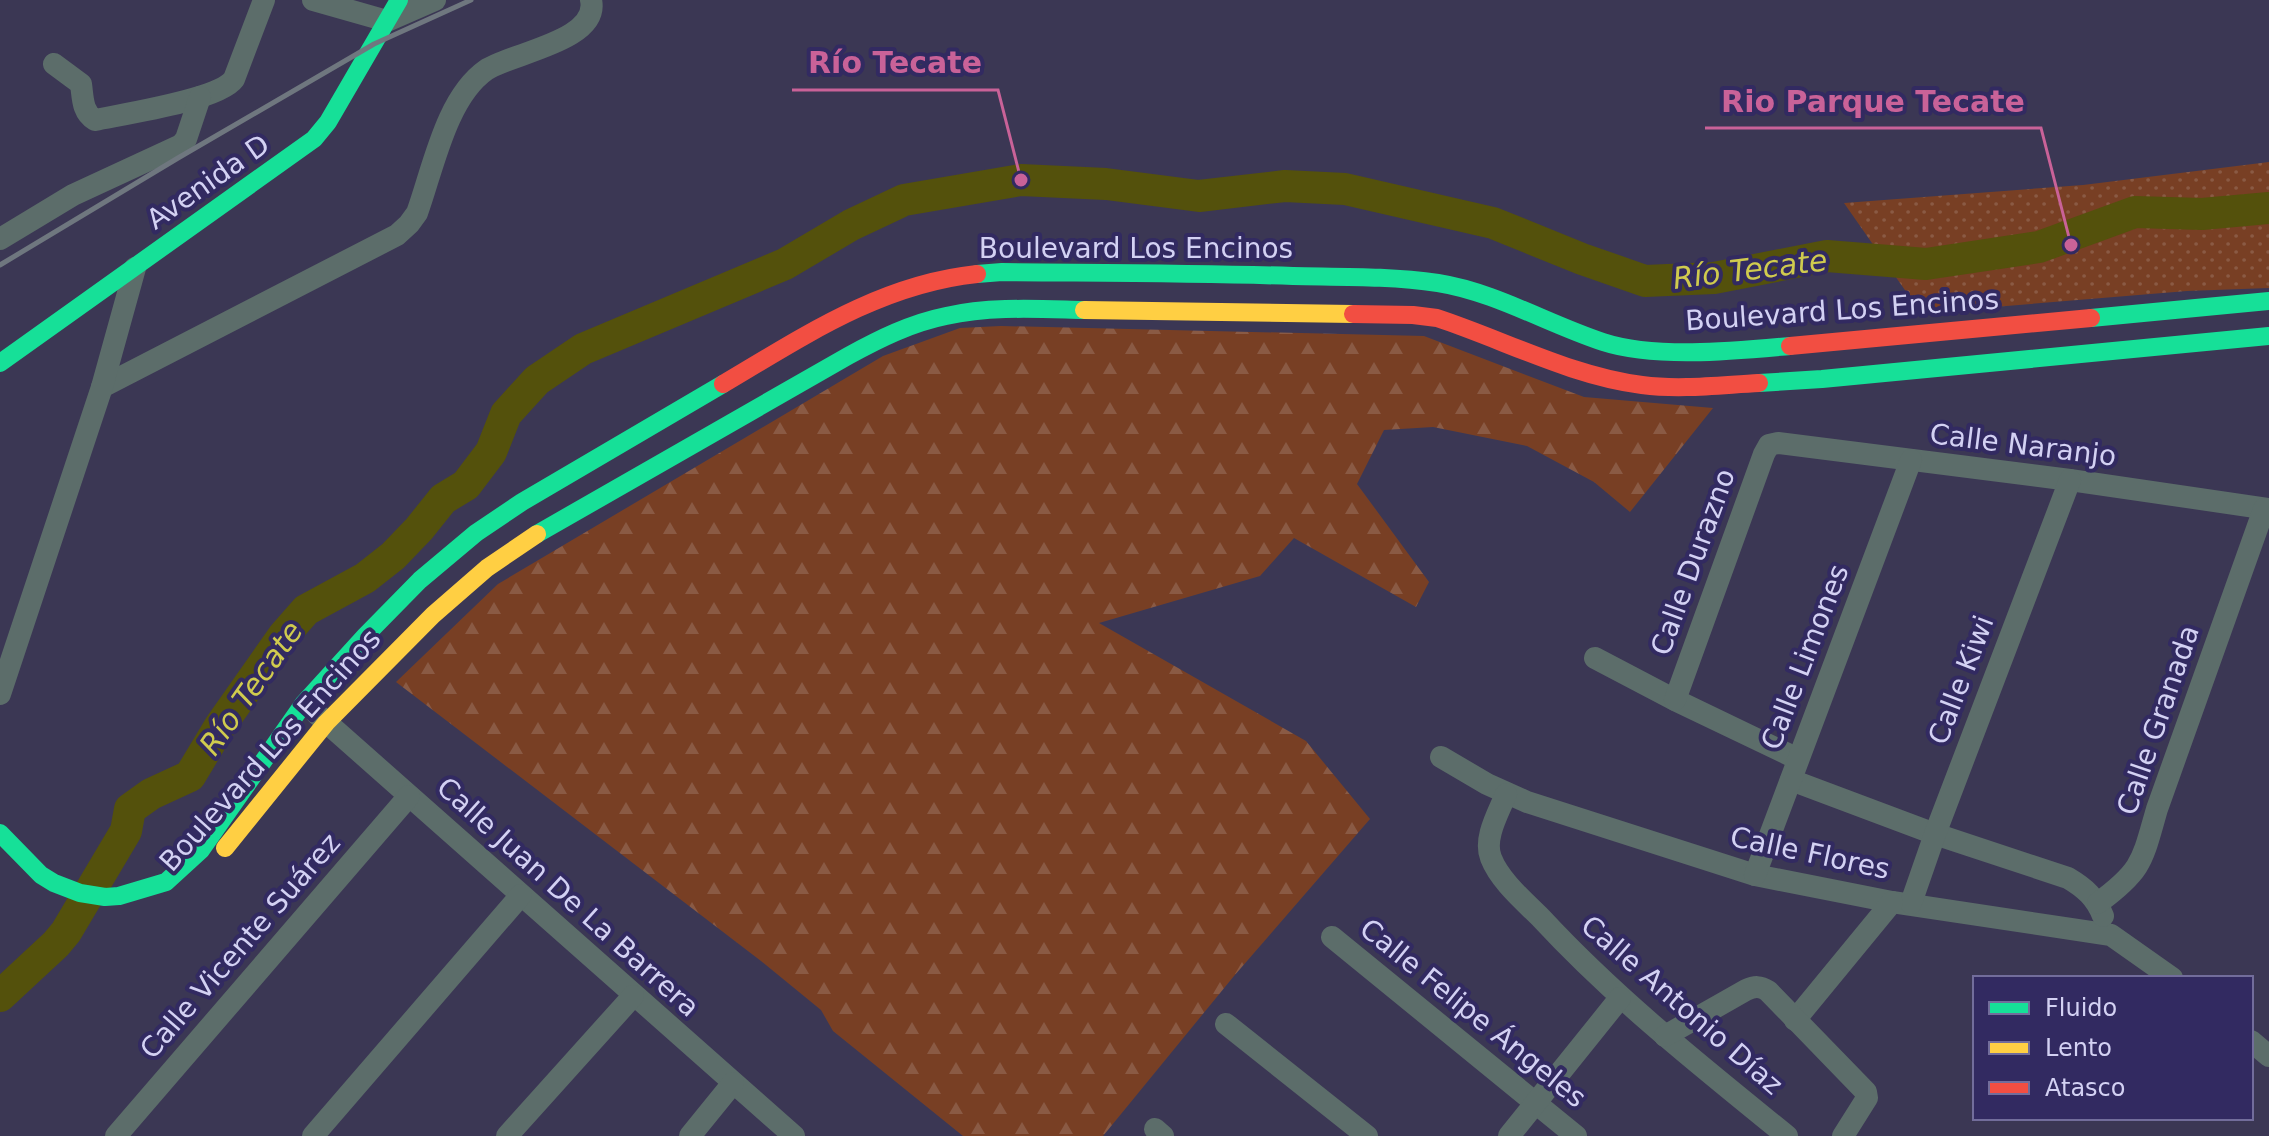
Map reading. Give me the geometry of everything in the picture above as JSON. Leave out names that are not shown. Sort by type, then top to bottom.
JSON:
[{"type":"main road","name":"Avenida D","points":[[0,363],[314,139],[328,122],[399,0]]},
{"type":"main road","name":"Boulevard Los Encinos","points":[[0,833],[64,906],[83,912],[109,914],[166,882],[201,850],[304,703],[420,580],[476,533],[522,502],[842,314],[924,284],[960,276],[1002,272],[1408,279],[1443,284],[1490,298],[1605,343],[1675,351],[1744,350],[1816,344],[2269,301]]},
{"type":"main road","name":"Boulevard Los Encinos","points":[[205,871],[326,723],[433,615],[514,548],[879,339],[946,316],[1026,309],[1413,315],[1437,318],[1461,326],[1592,375],[1642,385],[1680,387],[1822,379],[2269,336]]},
{"type":"main road","points":[[1816,344],[1822,379]]},
{"type":"main road","name":"Boulevard Los Encinos","points":[[0,857],[13,871],[49,890]]},
{"type":"main road","name":"Boulevard Los Encinos","points":[[157,904],[186,887]]},
{"type":"street","points":[[54,64],[81,84],[84,110],[95,120],[200,97],[224,89],[234,79],[264,0]]},
{"type":"street","points":[[313,0],[387,21],[435,0]]},
{"type":"street","points":[[102,387],[397,235],[417,213],[451,114],[472,81],[488,68],[569,35],[585,25],[591,8]]},
{"type":"street","points":[[0,239],[73,195],[181,145],[186,139],[200,97]]},
{"type":"street","points":[[0,694],[102,387],[135,268]]},
{"type":"street","name":"Calle Naranjo","points":[[1769,445],[1778,443],[2070,480],[2267,509]]},
{"type":"street","name":"Calle Durazno","points":[[1675,700],[1769,445]]},
{"type":"street","name":"Calle Limones","points":[[1755,875],[1911,460]]},
{"type":"street","name":"Calle Kiwi","points":[[1795,1020],[1901,902],[1935,834],[2070,480]]},
{"type":"street","name":"Calle Granada","points":[[2098,903],[2124,884],[2144,857],[2157,809],[2267,509]]},
{"type":"street","points":[[1595,658],[1675,700],[1795,770],[1935,834],[2068,878],[2085,888],[2098,903],[2111,935]]},
{"type":"street","name":"Calle Juan De La Barrera","points":[[304,703],[794,1136]]},
{"type":"street","name":"Calle Flores","points":[[1441,757],[1506,794],[1755,875],[2111,935],[2169,976]]},
{"type":"street","name":"Calle Antonio Díaz","points":[[1506,794],[1488,845],[1490,856],[1509,885],[1620,998],[1787,1136]]},
{"type":"street","name":"Calle Vicente Suárez","points":[[116,1136],[409,796]]},
{"type":"street","points":[[313,1136],[521,895]]},
{"type":"street","name":"Calle Felipe Ángeles","points":[[1332,937],[1576,1136]]},
{"type":"street","points":[[1665,1036],[1746,990],[1757,986],[1768,991],[1867,1095],[1843,1136]]},
{"type":"street","points":[[507,1136],[633,996]]},
{"type":"street","points":[[1509,1136],[1620,998]]},
{"type":"street","points":[[1226,1024],[1367,1136]]},
{"type":"street","points":[[2253,1043],[2269,1056]]},
{"type":"street","points":[[690,1136],[733,1083]]},
{"type":"green space","points":[[2269,162],[2269,288],[2187,291],[1921,313],[1844,203],[2083,185]]},
{"type":"green space","points":[[1001,326],[1424,336],[1584,397],[1713,408],[1630,512],[1594,482],[1527,446],[1433,427],[1384,430],[1357,484],[1429,582],[1416,607],[1294,538],[1260,576],[1099,623],[1306,741],[1370,819],[1234,976],[1103,1136],[963,1136],[833,1031],[821,1010],[761,961],[396,682],[498,584],[883,356],[960,328]]},
{"type":"waterway","name":"Río Tecate","points":[[0,996],[66,932],[126,831],[130,809],[151,794],[190,776],[220,726],[284,635],[306,610],[365,578],[393,556],[443,499],[466,485],[491,452],[506,414],[537,380],[583,349],[785,264],[851,225],[904,200],[1021,180],[1106,184],[1199,196],[1285,186],[1345,189],[1493,223],[1645,281],[1714,278],[1827,256],[1926,264],[2039,247],[2135,212],[2202,214],[2269,208]]},
{"type":"railway","points":[[0,265],[374,44],[471,0]]},
{"type":"traffic: fast","points":[[0,363],[314,139],[328,122],[399,0]]},
{"type":"traffic: fast","points":[[977,274],[1184,274],[1402,279],[1438,283],[1480,293],[1582,335],[1624,347],[1695,352],[1790,346]]},
{"type":"traffic: fast","points":[[2091,318],[2269,301]]},
{"type":"traffic: fast","points":[[537,534],[848,356],[896,332],[933,319],[980,311],[1084,310]]},
{"type":"traffic: fast","points":[[1759,383],[2269,336]]},
{"type":"traffic: fast","points":[[0,833],[41,875],[80,893],[119,896],[166,882],[201,850],[304,703],[420,580],[476,533],[522,502],[723,384]]},
{"type":"traffic: slow","points":[[1084,310],[1353,314]]},
{"type":"traffic: slow","points":[[225,848],[326,723],[433,615],[487,568],[537,534]]},
{"type":"traffic: jam","points":[[723,384],[814,331],[876,301],[908,289],[977,274]]},
{"type":"traffic: jam","points":[[1353,314],[1437,318],[1564,366],[1642,385],[1685,387],[1759,383]]},
{"type":"traffic: jam","points":[[1790,346],[2091,318]]},
{"type":"place","name":"Río Tecate","points":[[1021,180]]},
{"type":"place","name":"Rio Parque Tecate","points":[[2071,245]]}]
